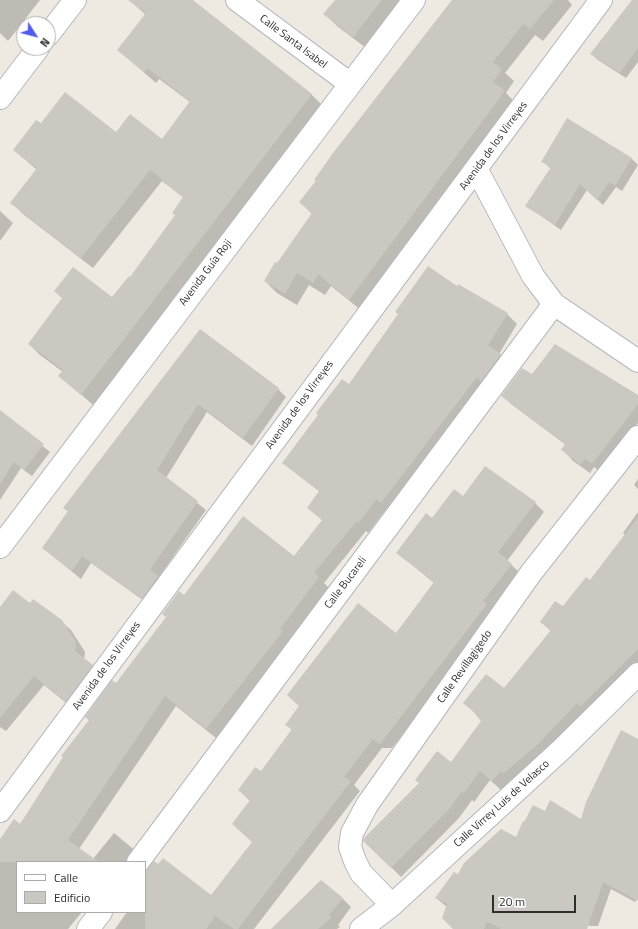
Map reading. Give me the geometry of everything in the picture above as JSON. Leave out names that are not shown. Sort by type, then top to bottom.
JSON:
[{"type":"street","points":[[56,25],[75,0]]},
{"type":"street","name":"Calle Santa Isabel","points":[[238,0],[349,83]]},
{"type":"street","name":"Avenida Guía Roji","points":[[0,547],[349,83],[414,0]]},
{"type":"street","name":"Avenida de los Virreyes","points":[[0,811],[355,330],[477,170],[601,0]]},
{"type":"street","points":[[0,98],[32,56]]},
{"type":"street","points":[[477,170],[533,276],[554,304],[638,361]]},
{"type":"street","name":"Calle Bucareli","points":[[139,861],[554,304]]},
{"type":"street","name":"Calle Revillagigedo","points":[[392,905],[362,873],[354,861],[350,847],[352,833],[367,805],[531,573],[638,437]]},
{"type":"street","name":"Calle Virrey Luis de Velasco","points":[[361,929],[392,905],[562,749],[638,674]]},
{"type":"street","points":[[88,929],[100,913]]},
{"type":"building","points":[[128,0],[193,0],[312,94],[81,395],[58,376],[63,370],[28,344],[62,298],[54,291],[73,267],[112,297],[129,276],[130,277],[175,215],[172,213],[183,197],[150,170],[81,258],[10,203],[37,168],[13,150],[36,120],[41,123],[65,92],[116,132],[130,114],[162,139],[190,101],[147,68],[144,72],[117,50],[146,13]]},
{"type":"building","points":[[335,0],[382,0],[353,37],[323,14]]},
{"type":"building","points":[[452,0],[554,0],[530,29],[523,24],[493,62],[502,69],[493,82],[505,91],[349,300],[318,274],[313,283],[297,273],[285,294],[264,281],[275,262],[277,263],[312,213],[299,202],[316,181],[314,180],[333,153]]},
{"type":"building","points":[[632,0],[638,0],[638,48],[620,73],[590,54]]},
{"type":"building","points":[[567,118],[632,158],[615,186],[609,182],[597,200],[580,184],[555,225],[525,206],[551,167],[541,162]]},
{"type":"building","points":[[428,266],[457,286],[458,284],[508,313],[488,345],[501,354],[481,381],[477,377],[381,503],[377,499],[314,573],[319,577],[280,629],[283,631],[206,729],[165,696],[68,840],[98,861],[0,862],[0,839],[14,819],[20,824],[63,757],[61,756],[89,720],[85,717],[112,680],[116,683],[166,617],[162,614],[179,591],[184,595],[243,516],[294,556],[322,520],[307,508],[319,491],[282,463],[318,415],[316,413],[342,379],[349,384],[398,314],[395,312]]},
{"type":"building","points":[[200,329],[279,388],[243,438],[198,404],[157,470],[198,501],[150,570],[158,576],[142,599],[82,556],[72,571],[42,548],[68,511],[63,508]]},
{"type":"building","points":[[555,344],[638,395],[638,404],[592,464],[585,459],[581,465],[561,450],[565,444],[501,396],[522,368],[532,374]]},
{"type":"building","points":[[0,410],[44,444],[24,470],[14,462],[0,484]]},
{"type":"building","points":[[485,466],[536,502],[498,552],[512,564],[483,601],[487,604],[380,744],[373,739],[344,777],[351,781],[238,929],[234,929],[215,916],[206,929],[145,929],[146,871],[154,861],[158,864],[163,858],[211,895],[252,842],[232,824],[250,800],[238,790],[255,767],[261,771],[292,729],[285,725],[299,706],[287,695],[358,603],[396,633],[434,582],[396,553],[426,513],[432,518],[454,489],[463,496]]},
{"type":"building","points":[[638,517],[638,649],[581,706],[577,703],[539,743],[504,773],[501,771],[492,781],[480,771],[464,793],[462,791],[450,808],[391,868],[363,841],[364,838],[419,783],[415,780],[437,751],[451,762],[481,721],[478,718],[479,716],[463,703],[486,674],[504,688],[551,630],[540,622],[555,601],[563,606],[586,577],[590,580]]},
{"type":"building","points":[[13,590],[30,603],[33,599],[62,620],[76,642],[75,651],[93,665],[66,702],[34,676],[0,718],[0,607]]},
{"type":"building","points":[[621,730],[638,739],[638,901],[603,882],[587,929],[501,929],[487,922],[484,929],[453,929],[442,918],[447,904],[435,898],[454,872],[458,874],[464,863],[501,829],[516,837],[523,821],[524,822],[533,805],[545,811],[550,800],[581,819],[586,802]]},
{"type":"building","points":[[321,880],[343,898],[329,915],[332,917],[318,929],[271,929]]}]
